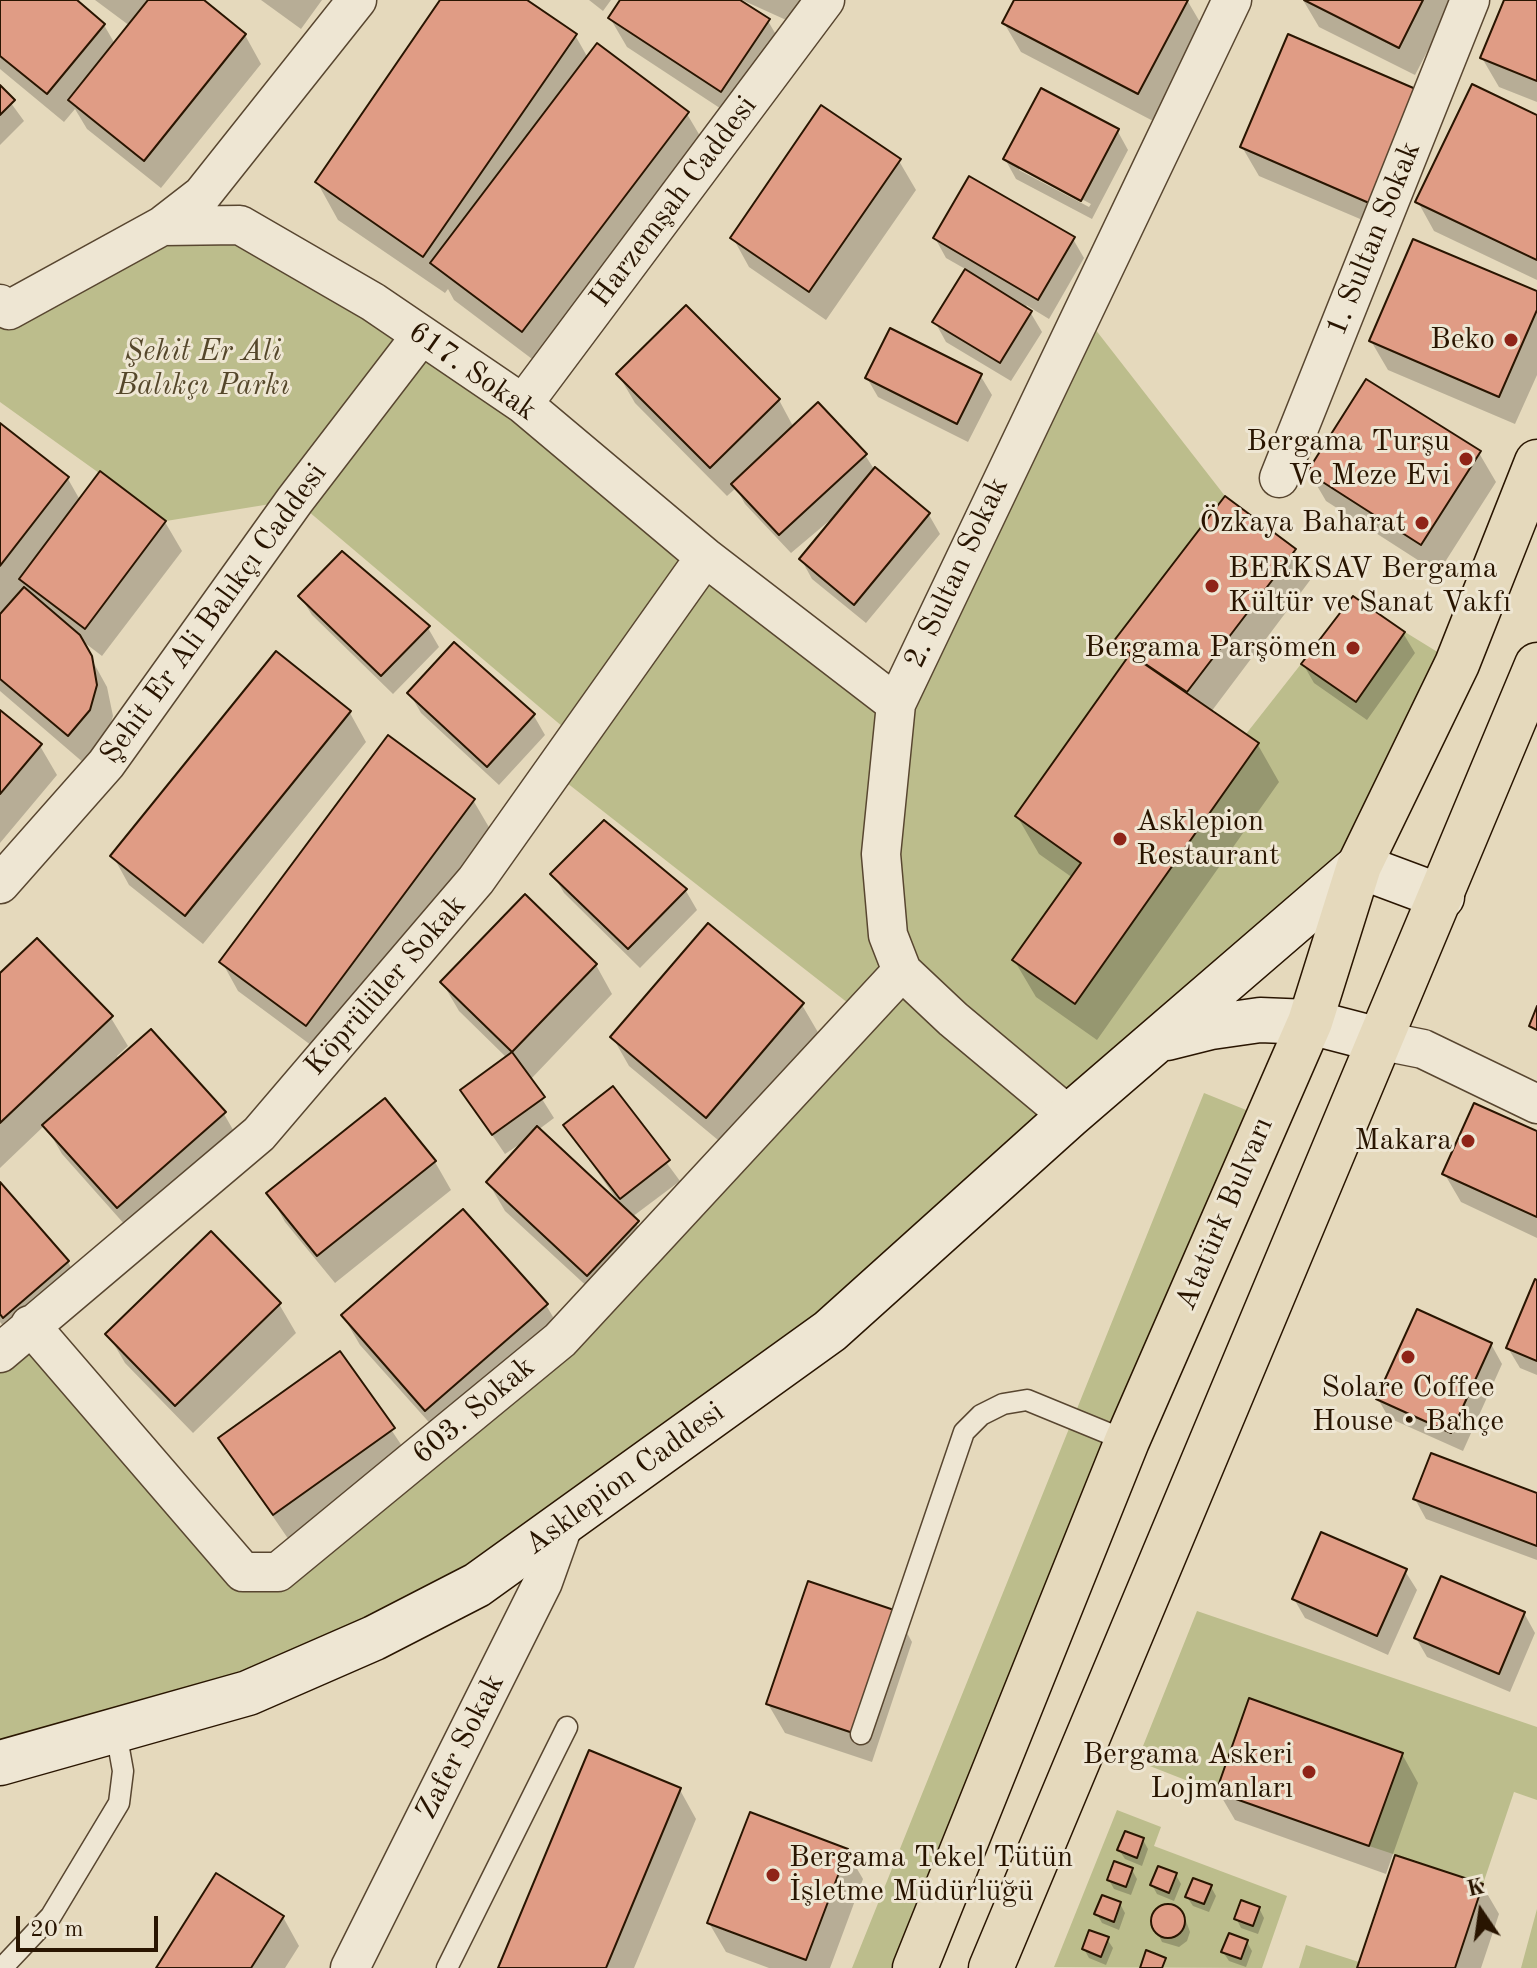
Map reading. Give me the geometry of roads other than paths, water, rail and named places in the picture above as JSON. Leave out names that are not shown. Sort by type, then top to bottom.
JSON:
[{"type":"main road","name":"Atatürk Bulvarı","points":[[915,1968],[1127,1441],[1310,1022],[1359,866],[1457,664],[1537,462]]},
{"type":"main road","points":[[991,1968],[1383,1041],[1537,665]]},
{"type":"main road","points":[[1359,866],[1442,897]]},
{"type":"main road","name":"Asklepion Caddesi","points":[[0,1763],[248,1693],[374,1638],[477,1585],[830,1331],[1069,1116],[1161,1040],[1359,866]]},
{"type":"main road","name":"Asklepion Caddesi","points":[[1161,1040],[1250,1020],[1310,1022],[1383,1041]]},
{"type":"street","points":[[162,226],[202,195],[357,0]]},
{"type":"street","name":"Harzemşah Caddesi","points":[[523,404],[825,0]]},
{"type":"street","name":"2. Sultan Sokak","points":[[1069,1116],[953,1019],[902,971],[888,935],[881,854],[896,704],[1232,0]]},
{"type":"street","name":"1. Sultan Sokak","points":[[1279,478],[1470,0]]},
{"type":"street","name":"617. Sokak","points":[[3,311],[162,226],[240,225],[373,302],[420,337],[523,404],[705,557],[896,704]]},
{"type":"street","name":"Şehit Er Ali Balıkçı Caddesi","points":[[0,884],[106,764],[295,500],[420,337]]},
{"type":"street","name":"Köprülüler Sokak","points":[[0,1353],[259,1134],[476,880],[705,557]]},
{"type":"street","name":"603. Sokak","points":[[30,1325],[243,1572],[278,1572],[560,1340],[902,971]]},
{"type":"street","points":[[1383,1041],[1423,1049],[1537,1104]]},
{"type":"street","name":"Zafer Sokak","points":[[350,1968],[543,1582],[564,1523]]},
{"type":"lane","points":[[861,1734],[964,1432],[981,1415],[1003,1404],[1027,1400],[1127,1441]]},
{"type":"lane","points":[[447,1968],[567,1727]]},
{"type":"lane","points":[[2,1968],[51,1916],[119,1803],[123,1771],[116,1732]]},
{"type":"place","name":"Beko","points":[[1511,340]]},
{"type":"place","name":"Bergama Turşu Ve Meze Evi","points":[[1466,459]]},
{"type":"place","name":"Özkaya Baharat","points":[[1422,523]]},
{"type":"place","name":"BERKSAV Bergama Kültür ve Sanat Vakfı","points":[[1212,586]]},
{"type":"place","name":"Bergama Parşömen","points":[[1353,648]]},
{"type":"place","name":"Asklepion Restaurant","points":[[1120,839]]},
{"type":"place","name":"Makara","points":[[1468,1141]]},
{"type":"place","name":"Solare Coffee House • Bahçe","points":[[1408,1357]]},
{"type":"place","name":"Bergama Askeri Lojmanları","points":[[1309,1772]]},
{"type":"place","name":"Bergama Tekel Tütün İşletme Müdürlüğü","points":[[773,1875]]},
{"type":"park label","name":"Şehit Er Ali Balıkçı Parkı","points":[[203,369]]}]
